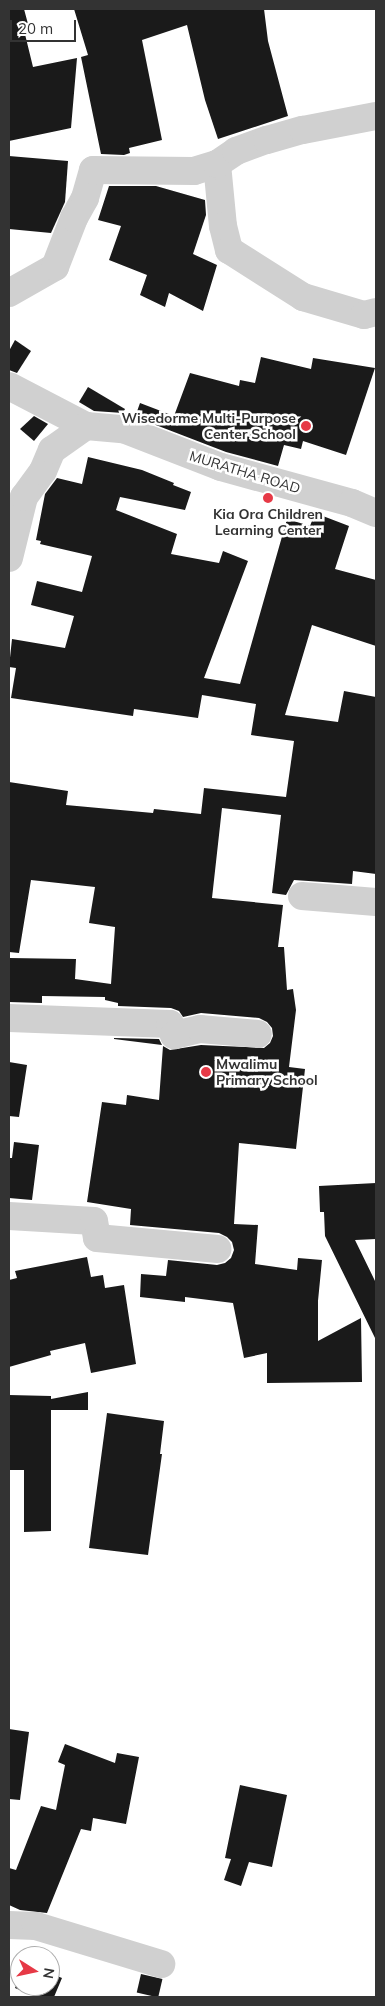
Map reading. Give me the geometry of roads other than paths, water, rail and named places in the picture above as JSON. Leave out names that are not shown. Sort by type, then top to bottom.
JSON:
[{"type":"street","points":[[9,292],[55,267],[84,198],[93,170],[194,170],[217,164],[236,151],[267,140],[302,130],[376,116]]},
{"type":"street","points":[[217,164],[222,226],[229,250],[303,297],[364,314],[376,312]]},
{"type":"street","name":"MURATHA ROAD","points":[[9,386],[86,426],[123,429],[221,467],[352,503],[376,513]]},
{"type":"street","points":[[10,545],[24,497],[43,471],[52,450],[86,426]]},
{"type":"street","points":[[302,896],[376,902]]},
{"type":"street","points":[[9,1018],[170,1024],[174,1035],[200,1029],[258,1034]]},
{"type":"street","points":[[9,1216],[94,1221],[96,1238],[218,1249]]},
{"type":"street","points":[[9,1925],[36,1926],[161,1964]]},
{"type":"place","name":"Wisedorme Multi-Purpose Center School","points":[[306,426]]},
{"type":"place","name":"Kia Ora Children Learning Center","points":[[268,498]]},
{"type":"place","name":"Mwalimu Primary School","points":[[206,1072]]}]
